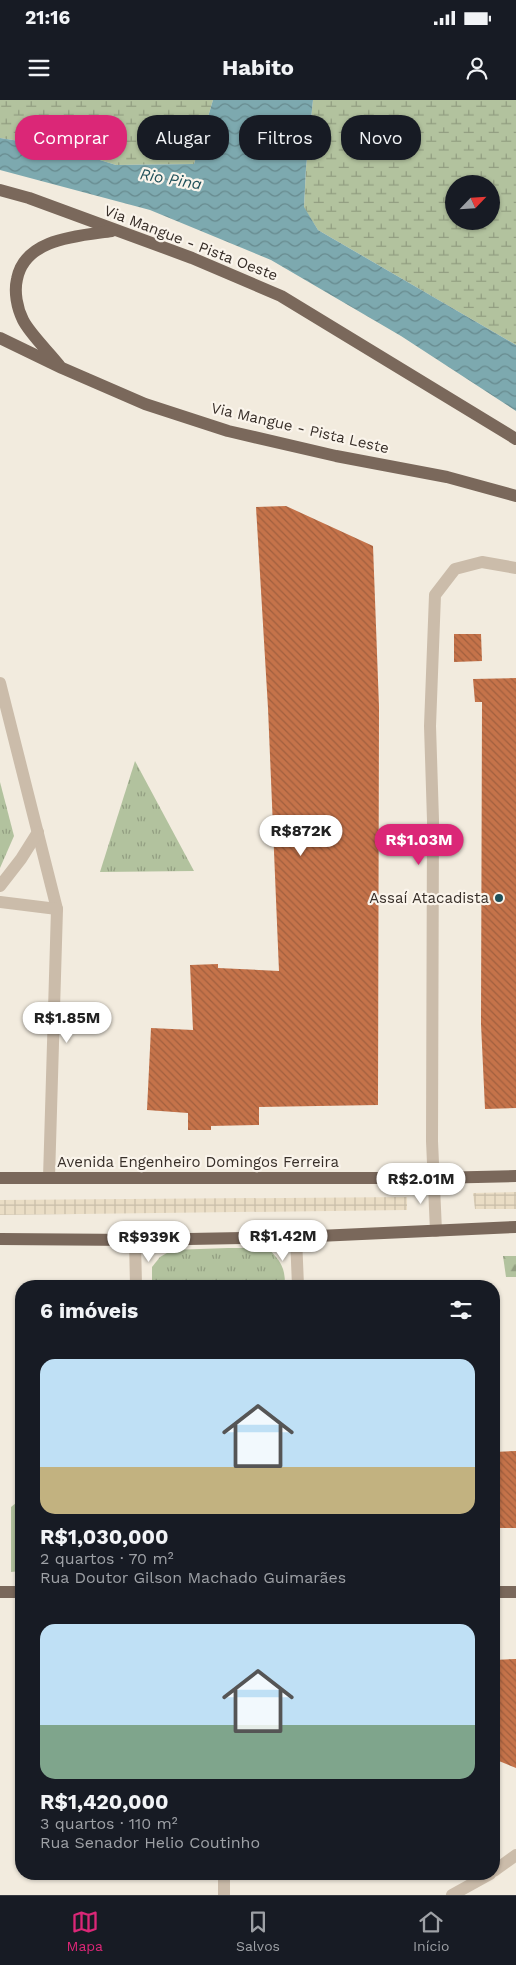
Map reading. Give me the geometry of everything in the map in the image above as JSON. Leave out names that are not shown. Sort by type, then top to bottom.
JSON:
[{"type":"main road","name":"Via Mangue - Pista Oeste","points":[[0,190],[29,198],[192,258],[281,296],[516,439]]},
{"type":"main road","points":[[62,368],[23,320],[14,291],[19,269],[30,255],[46,244],[115,230]]},
{"type":"main road","name":"Via Mangue - Pista Leste","points":[[0,338],[62,368],[145,404],[228,431],[336,456],[448,477],[516,496]]},
{"type":"main road","name":"Avenida Engenheiro Domingos Ferreira","points":[[0,1178],[433,1178],[516,1176]]},
{"type":"main road","points":[[0,1240],[296,1237],[516,1226]]},
{"type":"main road","points":[[0,1592],[15,1592]]},
{"type":"main road","points":[[500,1592],[516,1592]]},
{"type":"street","points":[[436,1231],[433,1178],[431,1006],[433,820],[430,726],[435,595],[455,569],[482,562],[516,568]]},
{"type":"street","points":[[0,683],[57,909],[49,1178]]},
{"type":"street","points":[[0,886],[21,859],[38,832]]},
{"type":"street","points":[[0,902],[57,909]]},
{"type":"street","points":[[296,1237],[298,1280]]},
{"type":"street","points":[[135,1240],[136,1280]]},
{"type":"street","points":[[500,1867],[516,1855]]},
{"type":"street","points":[[224,1880],[224,1895]]},
{"type":"street","points":[[452,1895],[479,1880]]},
{"type":"green space","points":[[0,100],[213,100],[209,115],[137,115],[137,160],[195,160],[194,164],[116,165],[100,160],[127,160],[127,115],[15,115],[15,140],[0,138]]},
{"type":"green space","points":[[313,100],[516,100],[516,345],[318,230],[304,208],[307,160],[331,160],[331,115],[311,115]]},
{"type":"green space","points":[[135,761],[194,871],[100,872]]},
{"type":"green space","points":[[0,782],[14,836],[0,868]]},
{"type":"green space","points":[[268,1248],[281,1265],[284,1280],[152,1280],[152,1267],[160,1257],[172,1250]]},
{"type":"green space","points":[[503,1256],[516,1256],[516,1277],[506,1277]]},
{"type":"green space","points":[[15,1504],[15,1572],[11,1572],[11,1507]]},
{"type":"shaded area","points":[[516,1192],[516,1209],[475,1209],[473,1193]]},
{"type":"shaded area","points":[[407,1197],[407,1210],[0,1215],[0,1200]]},
{"type":"water","name":"Rio Pina","points":[[213,100],[313,100],[311,115],[239,115],[239,160],[307,160],[304,207],[318,230],[516,345],[516,411],[401,336],[271,260],[150,210],[0,170],[0,138],[15,140],[15,160],[100,160],[116,165],[194,164],[195,160],[229,160],[229,115],[209,115]]},
{"type":"building","points":[[286,506],[373,546],[379,707],[378,1105],[259,1107],[259,1125],[211,1126],[211,1130],[188,1130],[188,1113],[147,1110],[151,1028],[193,1030],[190,965],[218,964],[218,968],[279,971],[268,708],[256,507]]},
{"type":"building","points":[[454,634],[481,634],[482,661],[454,662]]},
{"type":"building","name":"Assaí Atacadista","points":[[516,678],[516,1108],[485,1109],[481,1024],[482,702],[475,702],[473,679]]},
{"type":"building","points":[[516,1451],[516,1528],[500,1528],[500,1452]]},
{"type":"building","points":[[516,1659],[516,1768],[500,1761],[500,1660]]},
{"type":"place","name":"Assaí Atacadista","points":[[499,898]]}]
